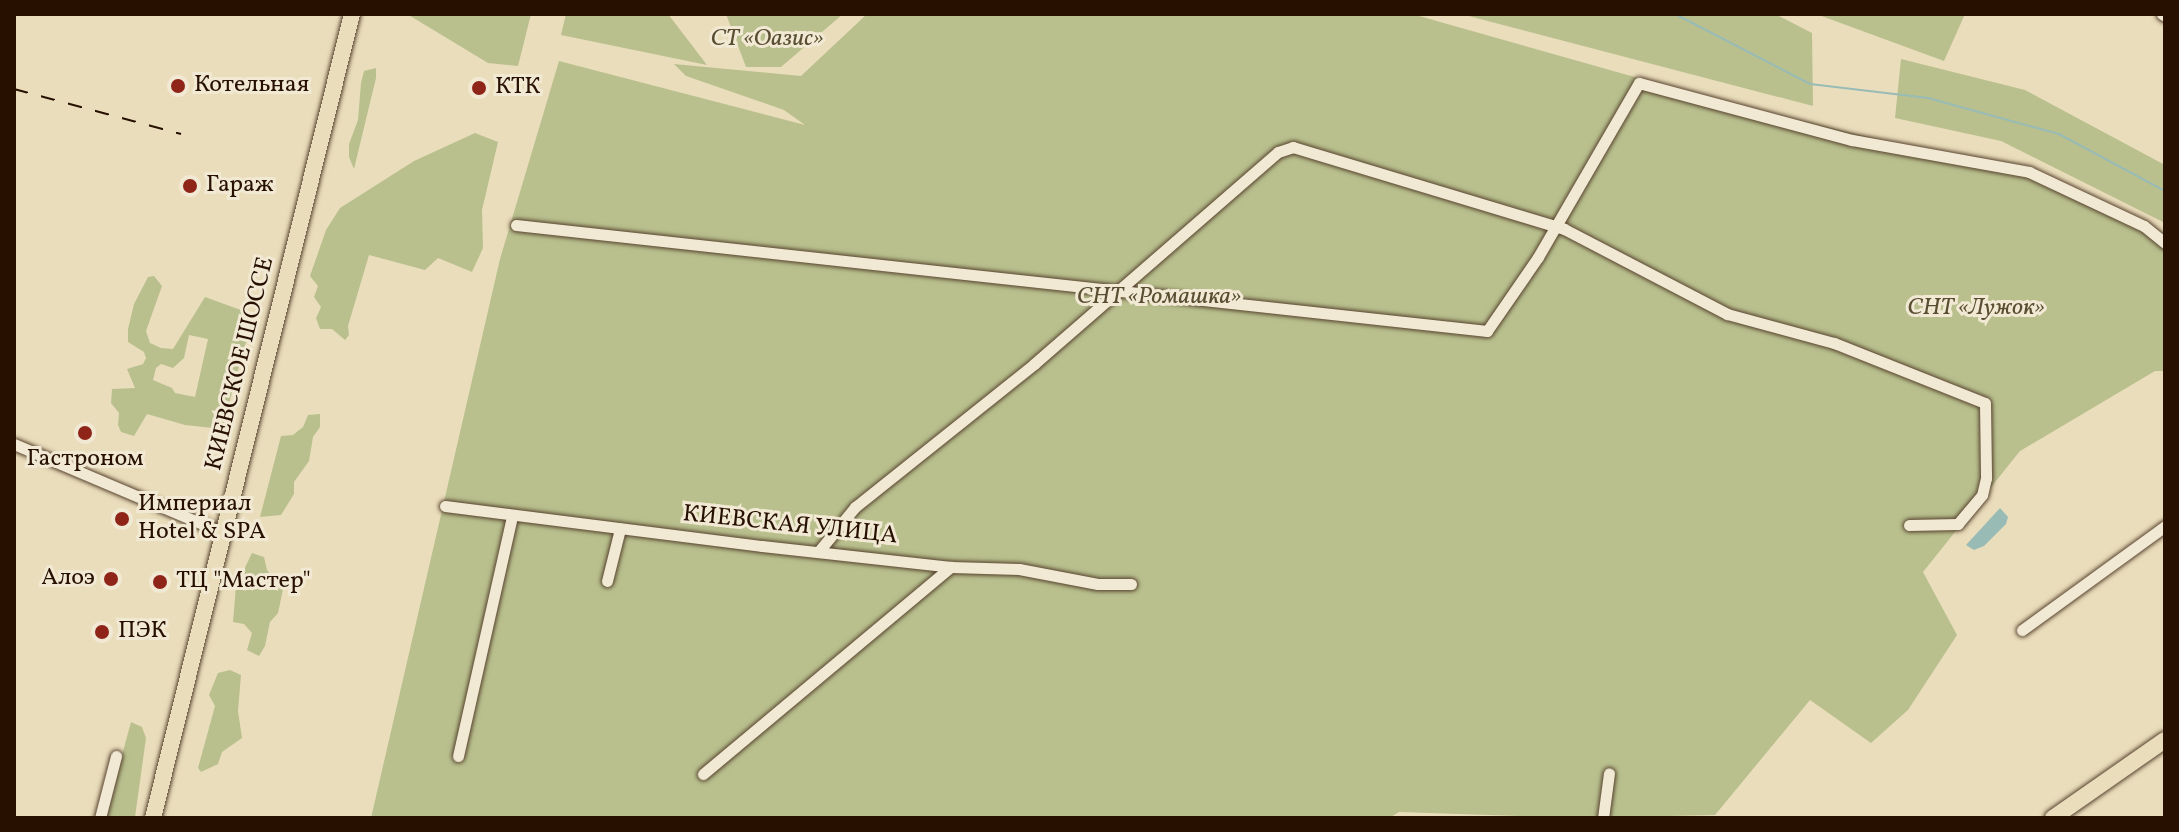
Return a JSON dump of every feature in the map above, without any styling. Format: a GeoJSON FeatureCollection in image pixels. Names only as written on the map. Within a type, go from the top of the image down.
{"type":"FeatureCollection","features":[{"type":"Feature","properties":{"kind":"highway","name":"КИЕВСКОЕ ШОССЕ"},"geometry":{"type":"LineString","coordinates":[[153,818],[352,14]]}},
{"type":"Feature","properties":{"kind":"highway"},"geometry":{"type":"LineString","coordinates":[[2053,818],[2165,740]]}},
{"type":"Feature","properties":{"kind":"street"},"geometry":{"type":"LineString","coordinates":[[516,225],[1487,331],[1506,309],[1639,83],[1852,140],[2029,172],[2144,226],[2165,243]]}},
{"type":"Feature","properties":{"kind":"street"},"geometry":{"type":"LineString","coordinates":[[819,551],[855,507],[1034,364],[1278,152],[1293,147],[1564,229],[1621,256],[1688,296],[1727,314],[1834,343],[1985,403],[1986,478],[1982,495],[1958,524],[1909,525]]}},
{"type":"Feature","properties":{"kind":"street"},"geometry":{"type":"LineString","coordinates":[[14,444],[224,533]]}},
{"type":"Feature","properties":{"kind":"street","name":"КИЕВСКАЯ УЛИЦА"},"geometry":{"type":"LineString","coordinates":[[445,506],[512,517],[951,567],[1019,569],[1098,584],[1131,584]]}},
{"type":"Feature","properties":{"kind":"street"},"geometry":{"type":"LineString","coordinates":[[458,756],[512,517]]}},
{"type":"Feature","properties":{"kind":"street"},"geometry":{"type":"LineString","coordinates":[[2022,630],[2165,526]]}},
{"type":"Feature","properties":{"kind":"street"},"geometry":{"type":"LineString","coordinates":[[607,581],[620,529]]}},
{"type":"Feature","properties":{"kind":"street"},"geometry":{"type":"LineString","coordinates":[[703,774],[951,567]]}},
{"type":"Feature","properties":{"kind":"street"},"geometry":{"type":"LineString","coordinates":[[100,818],[116,756]]}},
{"type":"Feature","properties":{"kind":"street"},"geometry":{"type":"LineString","coordinates":[[1603,818],[1609,773]]}},
{"type":"Feature","properties":{"kind":"green space"},"geometry":{"type":"Polygon","coordinates":[[[407,14],[531,14],[518,66],[488,63],[407,14]]]}},
{"type":"Feature","properties":{"kind":"green space"},"geometry":{"type":"Polygon","coordinates":[[[566,14],[668,14],[707,65],[561,35],[566,14]]]}},
{"type":"Feature","properties":{"kind":"green space","name":"СТ «Оазис»"},"geometry":{"type":"Polygon","coordinates":[[[726,14],[843,14],[781,67],[746,67],[726,14]]]}},
{"type":"Feature","properties":{"kind":"green space"},"geometry":{"type":"Polygon","coordinates":[[[867,14],[1412,14],[1716,100],[2024,174],[2165,241],[2165,371],[2155,371],[2020,451],[1923,572],[1957,635],[1908,710],[1871,743],[1810,700],[1715,815],[1577,818],[1399,812],[1389,818],[371,818],[500,259],[559,61],[805,125],[784,110],[686,76],[674,64],[801,76],[867,14]]]}},
{"type":"Feature","properties":{"kind":"green space"},"geometry":{"type":"Polygon","coordinates":[[[1461,14],[1775,14],[1812,33],[1813,106],[1461,14]]]}},
{"type":"Feature","properties":{"kind":"green space"},"geometry":{"type":"Polygon","coordinates":[[[1816,14],[1965,14],[1944,61],[1816,14]]]}},
{"type":"Feature","properties":{"kind":"green space"},"geometry":{"type":"Polygon","coordinates":[[[1901,59],[2025,90],[2165,165],[2165,223],[2001,141],[1895,118],[1901,59]]]}},
{"type":"Feature","properties":{"kind":"green space"},"geometry":{"type":"Polygon","coordinates":[[[376,68],[354,169],[349,157],[349,144],[358,120],[361,83],[364,71],[376,68]]]}},
{"type":"Feature","properties":{"kind":"green space"},"geometry":{"type":"Polygon","coordinates":[[[475,133],[498,142],[482,210],[483,248],[472,272],[438,258],[425,270],[369,255],[348,326],[349,335],[345,340],[332,329],[320,329],[316,318],[321,307],[314,297],[318,286],[310,276],[326,230],[340,208],[414,161],[475,133]]]}},
{"type":"Feature","properties":{"kind":"green space"},"geometry":{"type":"Polygon","coordinates":[[[154,276],[162,286],[146,331],[150,343],[161,348],[173,349],[205,297],[249,313],[252,318],[254,325],[245,345],[222,429],[185,425],[147,414],[134,436],[121,432],[119,413],[111,403],[112,389],[135,388],[127,369],[143,364],[146,358],[144,352],[128,342],[128,329],[134,304],[148,277],[154,276]],[[189,335],[184,358],[173,368],[161,364],[156,368],[153,380],[172,388],[175,393],[195,397],[208,339],[189,335]]]}},
{"type":"Feature","properties":{"kind":"green space"},"geometry":{"type":"Polygon","coordinates":[[[320,414],[320,427],[313,437],[309,461],[294,482],[294,494],[281,515],[260,517],[281,436],[293,435],[303,427],[308,415],[320,414]]]}},
{"type":"Feature","properties":{"kind":"green space"},"geometry":{"type":"Polygon","coordinates":[[[252,553],[264,557],[267,570],[283,589],[278,613],[270,622],[265,646],[259,656],[247,650],[252,633],[244,624],[233,622],[236,586],[252,553]]]}},
{"type":"Feature","properties":{"kind":"green space"},"geometry":{"type":"Polygon","coordinates":[[[230,670],[241,675],[238,711],[242,738],[222,752],[218,764],[201,772],[198,768],[215,706],[209,695],[218,673],[230,670]]]}},
{"type":"Feature","properties":{"kind":"green space"},"geometry":{"type":"Polygon","coordinates":[[[131,722],[142,727],[146,738],[135,817],[105,818],[131,722]]]}},
{"type":"Feature","properties":{"kind":"water"},"geometry":{"type":"Polygon","coordinates":[[[2000,508],[2008,517],[2006,524],[1984,546],[1974,550],[1966,545],[2000,508]]]}},
{"type":"Feature","properties":{"kind":"waterway"},"geometry":{"type":"LineString","coordinates":[[1675,14],[1810,84],[1928,98],[2059,134],[2165,191]]}},
{"type":"Feature","properties":{"kind":"railway"},"geometry":{"type":"LineString","coordinates":[[14,89],[181,134]]}},
{"type":"Feature","properties":{"kind":"place","name":"Котельная"},"geometry":{"type":"Point","coordinates":[178,86]}},
{"type":"Feature","properties":{"kind":"place","name":"КТК"},"geometry":{"type":"Point","coordinates":[479,88]}},
{"type":"Feature","properties":{"kind":"place","name":"Гараж"},"geometry":{"type":"Point","coordinates":[190,186]}},
{"type":"Feature","properties":{"kind":"place","name":"Гастроном"},"geometry":{"type":"Point","coordinates":[85,433]}},
{"type":"Feature","properties":{"kind":"place","name":"Империал Hotel & SPA"},"geometry":{"type":"Point","coordinates":[122,519]}},
{"type":"Feature","properties":{"kind":"place","name":"Алоэ"},"geometry":{"type":"Point","coordinates":[111,579]}},
{"type":"Feature","properties":{"kind":"place","name":"ТЦ \"Мастер\""},"geometry":{"type":"Point","coordinates":[160,582]}},
{"type":"Feature","properties":{"kind":"place","name":"ПЭК"},"geometry":{"type":"Point","coordinates":[102,632]}},
{"type":"Feature","properties":{"kind":"park label","name":"СНТ «Ромашка»"},"geometry":{"type":"Point","coordinates":[1159,298]}},
{"type":"Feature","properties":{"kind":"park label","name":"СНТ «Лужок»"},"geometry":{"type":"Point","coordinates":[1976,309]}}]}
